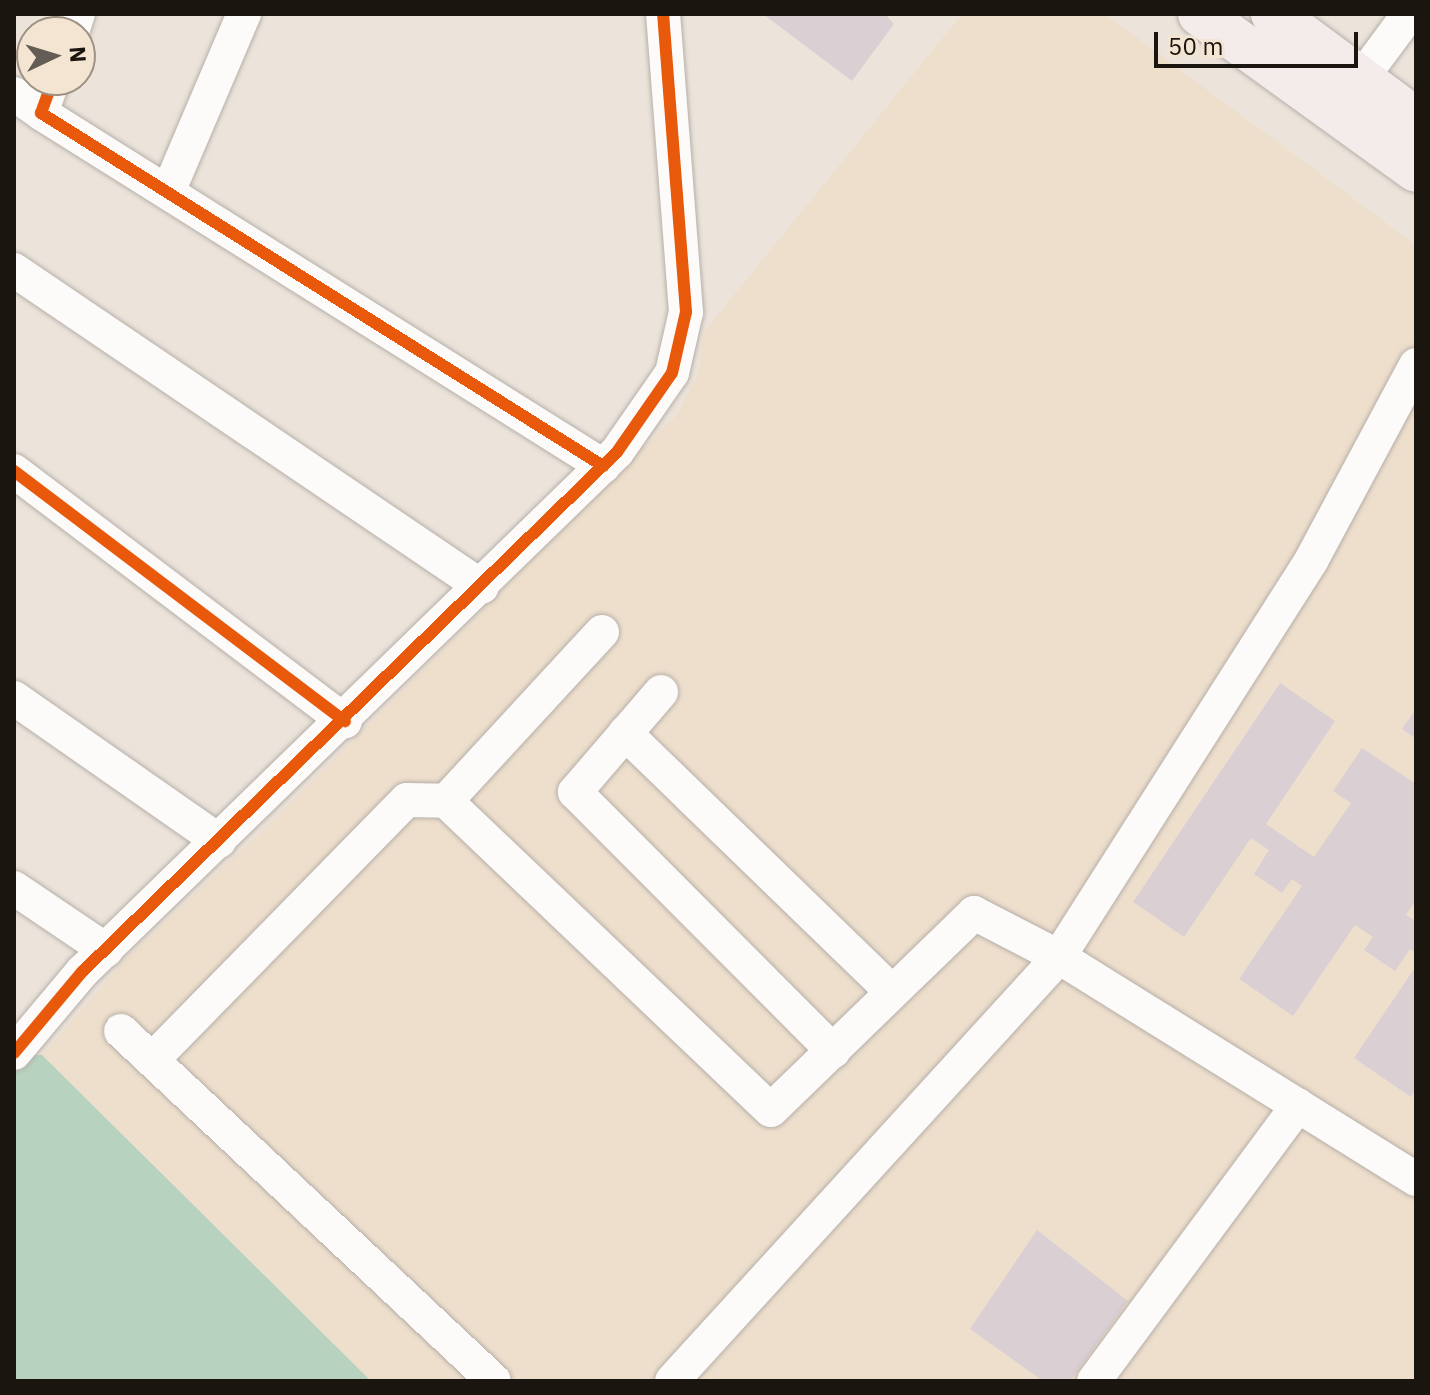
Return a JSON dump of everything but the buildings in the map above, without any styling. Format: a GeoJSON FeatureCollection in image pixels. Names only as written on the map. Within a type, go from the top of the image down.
{"type":"FeatureCollection","features":[{"type":"Feature","properties":{"kind":"highway"},"geometry":{"type":"LineString","coordinates":[[1200,14],[1349,96],[1416,120]]}},
{"type":"Feature","properties":{"kind":"highway"},"geometry":{"type":"LineString","coordinates":[[1273,14],[1416,170]]}},
{"type":"Feature","properties":{"kind":"street"},"geometry":{"type":"LineString","coordinates":[[168,192],[244,14]]}},
{"type":"Feature","properties":{"kind":"street"},"geometry":{"type":"LineString","coordinates":[[14,1053],[106,950],[345,721],[603,466],[672,373],[686,312],[663,14]]}},
{"type":"Feature","properties":{"kind":"street"},"geometry":{"type":"LineString","coordinates":[[1349,96],[1409,14]]}},
{"type":"Feature","properties":{"kind":"street"},"geometry":{"type":"LineString","coordinates":[[27,103],[366,322],[603,466]]}},
{"type":"Feature","properties":{"kind":"street"},"geometry":{"type":"LineString","coordinates":[[14,270],[482,587]]}},
{"type":"Feature","properties":{"kind":"street"},"geometry":{"type":"LineString","coordinates":[[672,1381],[1059,957],[1311,561],[1416,365]]}},
{"type":"Feature","properties":{"kind":"street"},"geometry":{"type":"LineString","coordinates":[[14,471],[345,721]]}},
{"type":"Feature","properties":{"kind":"street"},"geometry":{"type":"LineString","coordinates":[[446,801],[602,632]]}},
{"type":"Feature","properties":{"kind":"street"},"geometry":{"type":"LineString","coordinates":[[661,692],[575,792],[833,1051]]}},
{"type":"Feature","properties":{"kind":"street"},"geometry":{"type":"LineString","coordinates":[[14,698],[219,841]]}},
{"type":"Feature","properties":{"kind":"street"},"geometry":{"type":"LineString","coordinates":[[625,733],[892,992]]}},
{"type":"Feature","properties":{"kind":"street"},"geometry":{"type":"LineString","coordinates":[[152,1060],[407,800],[446,801],[771,1110],[974,913],[1059,957],[1416,1179]]}},
{"type":"Feature","properties":{"kind":"street"},"geometry":{"type":"LineString","coordinates":[[14,888],[106,950]]}},
{"type":"Feature","properties":{"kind":"street"},"geometry":{"type":"LineString","coordinates":[[121,1031],[494,1381]]}},
{"type":"Feature","properties":{"kind":"street"},"geometry":{"type":"LineString","coordinates":[[1094,1381],[1298,1105]]}},
{"type":"Feature","properties":{"kind":"shaded area"},"geometry":{"type":"Polygon","coordinates":[[[962,14],[1105,14],[1416,245],[1416,1381],[371,1381],[42,1055],[125,959],[267,826],[678,413],[699,371],[703,333],[962,14]]]}},
{"type":"Feature","properties":{"kind":"green space"},"geometry":{"type":"Polygon","coordinates":[[[14,1055],[42,1055],[371,1381],[14,1381],[14,1055]]]}},
{"type":"Feature","properties":{"kind":"cycle path"},"geometry":{"type":"LineString","coordinates":[[14,1053],[82,972],[617,452],[672,373],[686,312],[663,14]]}},
{"type":"Feature","properties":{"kind":"cycle path"},"geometry":{"type":"LineString","coordinates":[[47,96],[41,113],[603,466]]}},
{"type":"Feature","properties":{"kind":"cycle path"},"geometry":{"type":"LineString","coordinates":[[14,471],[345,721]]}}]}
